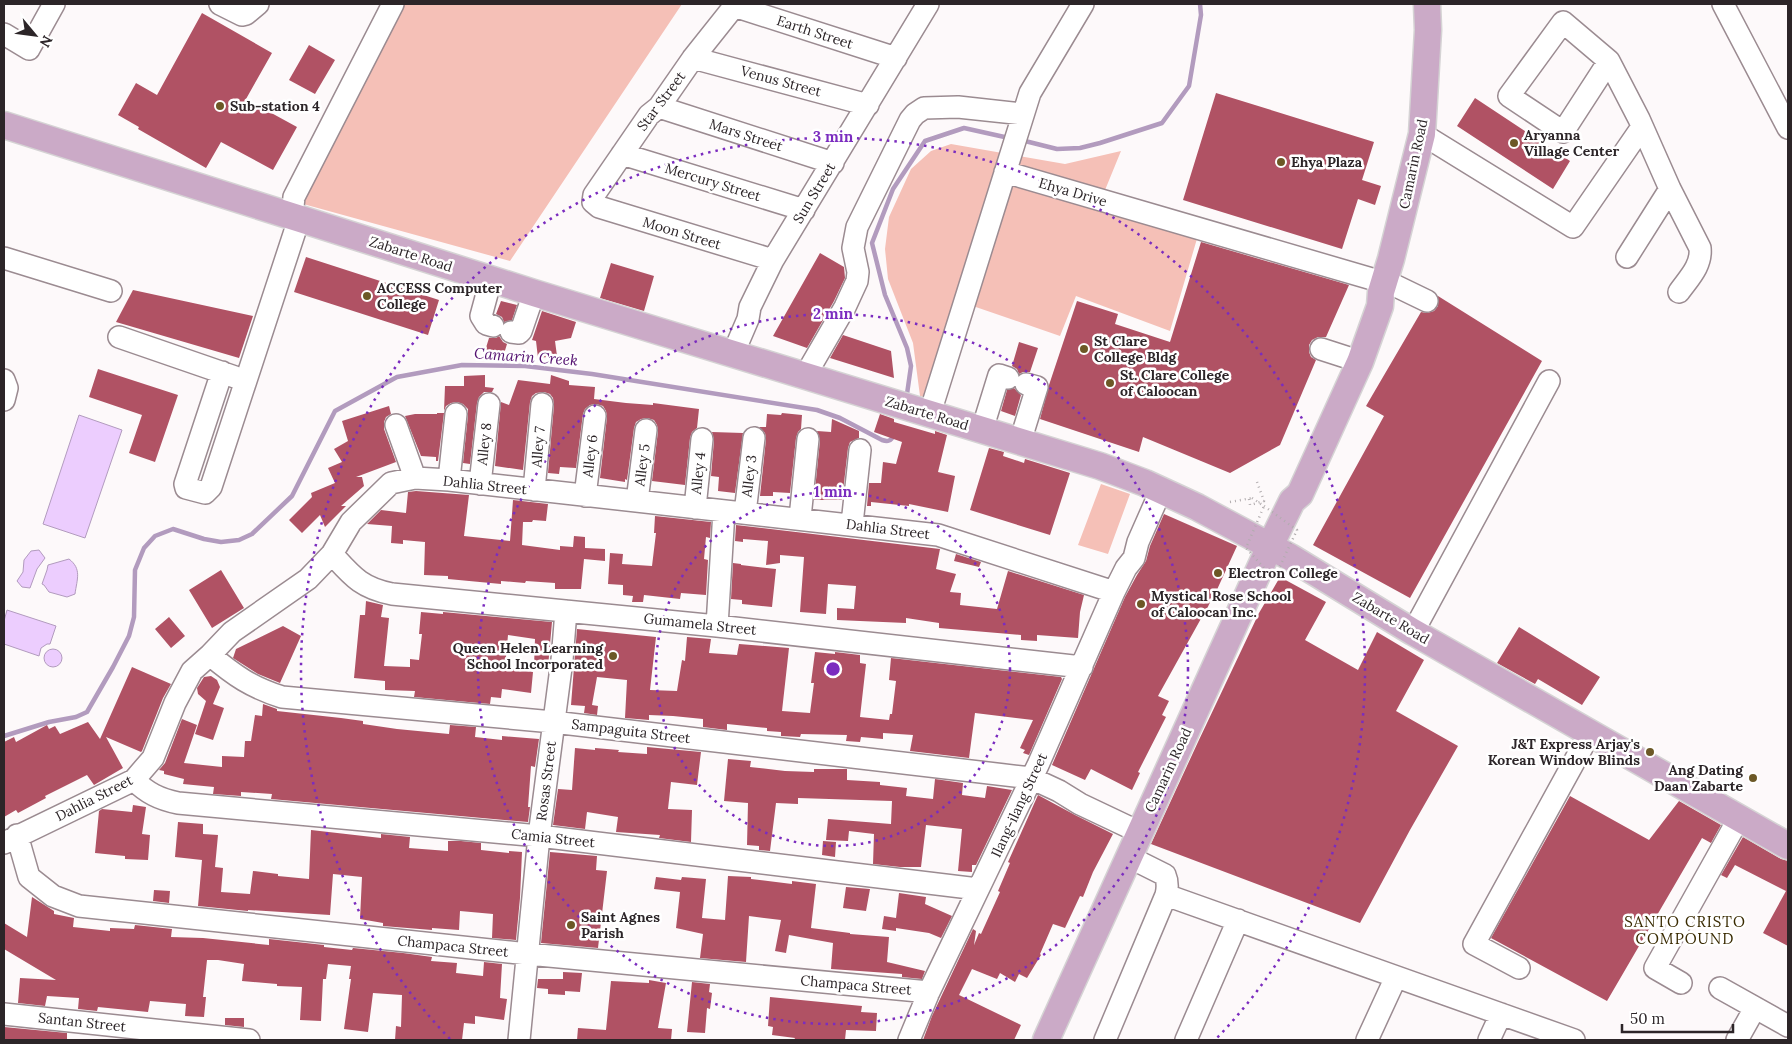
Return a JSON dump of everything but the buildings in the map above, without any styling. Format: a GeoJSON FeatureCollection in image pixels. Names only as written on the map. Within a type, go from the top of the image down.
{"type":"FeatureCollection","features":[{"type":"Feature","properties":{"kind":"main road","name":"Camarin Road"},"geometry":{"type":"LineString","coordinates":[[1046,1040],[1270,546],[1292,501],[1300,494],[1360,362],[1380,306],[1382,287],[1422,134],[1428,30],[1427,4]]}},
{"type":"Feature","properties":{"kind":"main road","name":"Zabarte Road"},"geometry":{"type":"LineString","coordinates":[[4,125],[534,293],[1100,466],[1161,490],[1211,514],[1270,546],[1413,632],[1788,846]]}},
{"type":"Feature","properties":{"kind":"main road","name":"Camarin Road"},"geometry":{"type":"LineString","coordinates":[[1292,501],[1292,491],[1352,359],[1372,304],[1382,287]]}},
{"type":"Feature","properties":{"kind":"street"},"geometry":{"type":"LineString","coordinates":[[4,34],[29,49],[54,4]]}},
{"type":"Feature","properties":{"kind":"street"},"geometry":{"type":"LineString","coordinates":[[220,4],[242,15],[258,4]]}},
{"type":"Feature","properties":{"kind":"street"},"geometry":{"type":"LineString","coordinates":[[222,372],[186,481],[186,488],[205,493],[211,487],[296,228],[292,216],[294,197],[393,4]]}},
{"type":"Feature","properties":{"kind":"street"},"geometry":{"type":"LineString","coordinates":[[930,413],[1030,92],[1083,4]]}},
{"type":"Feature","properties":{"kind":"street"},"geometry":{"type":"LineString","coordinates":[[1723,4],[1788,128]]}},
{"type":"Feature","properties":{"kind":"street","name":"Star Street"},"geometry":{"type":"LineString","coordinates":[[594,202],[594,195],[649,114],[659,107],[693,58],[735,5]]}},
{"type":"Feature","properties":{"kind":"street","name":"Earth Street"},"geometry":{"type":"LineString","coordinates":[[735,5],[896,58]]}},
{"type":"Feature","properties":{"kind":"street","name":"Sun Street"},"geometry":{"type":"LineString","coordinates":[[726,352],[733,324],[750,306],[773,260],[896,58],[922,5]]}},
{"type":"Feature","properties":{"kind":"street"},"geometry":{"type":"LineString","coordinates":[[1609,61],[1563,132],[1509,96],[1563,22],[1609,61],[1700,248],[1698,264],[1679,292]]}},
{"type":"Feature","properties":{"kind":"street","name":"Venus Street"},"geometry":{"type":"LineString","coordinates":[[693,58],[868,105]]}},
{"type":"Feature","properties":{"kind":"street","name":"Mars Street"},"geometry":{"type":"LineString","coordinates":[[659,107],[832,162]]}},
{"type":"Feature","properties":{"kind":"street"},"geometry":{"type":"LineString","coordinates":[[805,376],[845,307],[857,281],[858,272],[853,248],[856,226],[910,120],[915,114],[924,108],[958,107],[1021,121]]}},
{"type":"Feature","properties":{"kind":"street"},"geometry":{"type":"LineString","coordinates":[[1422,134],[1573,227],[1642,127]]}},
{"type":"Feature","properties":{"kind":"street","name":"Mercury Street"},"geometry":{"type":"LineString","coordinates":[[622,154],[804,210]]}},
{"type":"Feature","properties":{"kind":"street","name":"Ehya Drive"},"geometry":{"type":"LineString","coordinates":[[1008,165],[1382,287],[1406,290],[1427,301]]}},
{"type":"Feature","properties":{"kind":"street"},"geometry":{"type":"LineString","coordinates":[[1627,257],[1670,189]]}},
{"type":"Feature","properties":{"kind":"street","name":"Moon Street"},"geometry":{"type":"LineString","coordinates":[[594,202],[599,208],[773,260]]}},
{"type":"Feature","properties":{"kind":"street"},"geometry":{"type":"LineString","coordinates":[[4,258],[111,291]]}},
{"type":"Feature","properties":{"kind":"street"},"geometry":{"type":"LineString","coordinates":[[491,279],[481,316],[486,324],[519,333],[534,293]]}},
{"type":"Feature","properties":{"kind":"street"},"geometry":{"type":"LineString","coordinates":[[118,338],[245,380]]}},
{"type":"Feature","properties":{"kind":"street"},"geometry":{"type":"LineString","coordinates":[[1321,348],[1352,359]]}},
{"type":"Feature","properties":{"kind":"street"},"geometry":{"type":"LineString","coordinates":[[982,430],[999,375],[1037,387],[1020,442]]}},
{"type":"Feature","properties":{"kind":"street"},"geometry":{"type":"LineString","coordinates":[[4,380],[7,388],[4,400]]}},
{"type":"Feature","properties":{"kind":"street"},"geometry":{"type":"LineString","coordinates":[[1413,632],[1549,381]]}},
{"type":"Feature","properties":{"kind":"street","name":"Alley 8"},"geometry":{"type":"LineString","coordinates":[[480,484],[488,404]]}},
{"type":"Feature","properties":{"kind":"street","name":"Alley 7"},"geometry":{"type":"LineString","coordinates":[[534,490],[542,404]]}},
{"type":"Feature","properties":{"kind":"street"},"geometry":{"type":"LineString","coordinates":[[449,480],[456,414]]}},
{"type":"Feature","properties":{"kind":"street","name":"Alley 6"},"geometry":{"type":"LineString","coordinates":[[585,496],[595,416]]}},
{"type":"Feature","properties":{"kind":"street"},"geometry":{"type":"LineString","coordinates":[[396,425],[415,478]]}},
{"type":"Feature","properties":{"kind":"street","name":"Alley 5"},"geometry":{"type":"LineString","coordinates":[[637,501],[646,430]]}},
{"type":"Feature","properties":{"kind":"street","name":"Alley 3"},"geometry":{"type":"LineString","coordinates":[[717,626],[734,512],[754,438]]}},
{"type":"Feature","properties":{"kind":"street","name":"Alley 4"},"geometry":{"type":"LineString","coordinates":[[694,508],[702,439]]}},
{"type":"Feature","properties":{"kind":"street"},"geometry":{"type":"LineString","coordinates":[[800,518],[808,439]]}},
{"type":"Feature","properties":{"kind":"street"},"geometry":{"type":"LineString","coordinates":[[852,524],[860,450]]}},
{"type":"Feature","properties":{"kind":"street","name":"Dahlia Street"},"geometry":{"type":"LineString","coordinates":[[10,839],[134,780],[153,758],[175,703],[192,671],[232,632],[308,579],[332,554],[351,522],[391,483],[415,478],[449,480],[938,535],[1114,592]]}},
{"type":"Feature","properties":{"kind":"street","name":"Ilang-ilang Street"},"geometry":{"type":"LineString","coordinates":[[910,1040],[929,992],[1031,778],[1114,592],[1126,568],[1134,558],[1138,542],[1161,490]]}},
{"type":"Feature","properties":{"kind":"street","name":"Gumamela Street"},"geometry":{"type":"LineString","coordinates":[[332,554],[358,582],[381,592],[717,626],[1082,667]]}},
{"type":"Feature","properties":{"kind":"street","name":"Rosas Street"},"geometry":{"type":"LineString","coordinates":[[519,1040],[539,836],[562,660],[566,611]]}},
{"type":"Feature","properties":{"kind":"street","name":"Sampaguita Street"},"geometry":{"type":"LineString","coordinates":[[210,655],[241,679],[260,689],[282,697],[553,722],[1031,778],[1059,791],[1084,797],[1141,828]]}},
{"type":"Feature","properties":{"kind":"street"},"geometry":{"type":"LineString","coordinates":[[1519,968],[1474,944],[1590,733]]}},
{"type":"Feature","properties":{"kind":"street","name":"Camia Street"},"geometry":{"type":"LineString","coordinates":[[134,780],[144,790],[161,799],[178,803],[539,836],[978,889]]}},
{"type":"Feature","properties":{"kind":"street"},"geometry":{"type":"LineString","coordinates":[[1681,983],[1654,968],[1739,818]]}},
{"type":"Feature","properties":{"kind":"street","name":"Champaca Street"},"geometry":{"type":"LineString","coordinates":[[10,839],[29,877],[53,896],[79,906],[528,954],[929,992]]}},
{"type":"Feature","properties":{"kind":"street"},"geometry":{"type":"LineString","coordinates":[[1104,1040],[1166,895],[1168,881],[1165,874],[1129,857]]}},
{"type":"Feature","properties":{"kind":"street"},"geometry":{"type":"LineString","coordinates":[[1166,895],[1574,1040]]}},
{"type":"Feature","properties":{"kind":"street"},"geometry":{"type":"LineString","coordinates":[[1186,1040],[1238,920]]}},
{"type":"Feature","properties":{"kind":"street"},"geometry":{"type":"LineString","coordinates":[[1367,1040],[1396,976]]}},
{"type":"Feature","properties":{"kind":"street"},"geometry":{"type":"LineString","coordinates":[[1720,988],[1788,1026]]}},
{"type":"Feature","properties":{"kind":"street"},"geometry":{"type":"LineString","coordinates":[[1737,1040],[1755,1008]]}},
{"type":"Feature","properties":{"kind":"street","name":"Santan Street"},"geometry":{"type":"LineString","coordinates":[[4,1014],[249,1040]]}},
{"type":"Feature","properties":{"kind":"street"},"geometry":{"type":"LineString","coordinates":[[1489,1040],[1501,1014]]}},
{"type":"Feature","properties":{"kind":"path"},"geometry":{"type":"LineString","coordinates":[[1248,499],[1250,505],[1264,501],[1258,482]]}},
{"type":"Feature","properties":{"kind":"path"},"geometry":{"type":"LineString","coordinates":[[1236,502],[1252,498],[1264,506],[1297,530],[1274,579],[1246,548],[1264,506]]}},
{"type":"Feature","properties":{"kind":"shaded area"},"geometry":{"type":"Polygon","coordinates":[[[400,4],[682,4],[510,261],[296,202],[400,4]]]}},
{"type":"Feature","properties":{"kind":"shaded area"},"geometry":{"type":"Polygon","coordinates":[[[951,144],[1065,164],[1121,151],[1103,195],[1201,225],[1170,331],[1076,296],[1060,336],[970,305],[939,400],[920,396],[913,343],[888,279],[885,249],[889,217],[911,169],[931,151],[951,144]]]}},
{"type":"Feature","properties":{"kind":"shaded area"},"geometry":{"type":"Polygon","coordinates":[[[79,415],[122,430],[85,538],[43,524],[79,415]]]}},
{"type":"Feature","properties":{"kind":"shaded area"},"geometry":{"type":"Polygon","coordinates":[[[1101,484],[1130,494],[1108,554],[1078,545],[1101,484]]]}},
{"type":"Feature","properties":{"kind":"shaded area"},"geometry":{"type":"Polygon","coordinates":[[[39,550],[45,558],[37,569],[30,588],[22,587],[17,581],[23,572],[24,560],[31,551],[39,550]]]}},
{"type":"Feature","properties":{"kind":"shaded area"},"geometry":{"type":"Polygon","coordinates":[[[69,559],[77,571],[75,594],[67,597],[49,592],[42,584],[48,565],[69,559]]]}},
{"type":"Feature","properties":{"kind":"shaded area"},"geometry":{"type":"Polygon","coordinates":[[[7,610],[56,626],[50,644],[41,648],[39,656],[4,644],[4,621],[7,610]]]}},
{"type":"Feature","properties":{"kind":"shaded area"},"geometry":{"type":"Polygon","coordinates":[[[53,649],[59,652],[62,658],[59,664],[53,667],[47,664],[44,658],[47,652],[53,649]]]}},
{"type":"Feature","properties":{"kind":"waterway","name":"Camarin Creek"},"geometry":{"type":"LineString","coordinates":[[1021,140],[1057,149],[1080,148],[1162,123],[1189,86],[1201,15],[1200,4]]}},
{"type":"Feature","properties":{"kind":"waterway","name":"Camarin Creek"},"geometry":{"type":"LineString","coordinates":[[907,394],[911,366],[907,348],[885,295],[872,243],[893,189],[925,141],[964,128],[1009,138]]}},
{"type":"Feature","properties":{"kind":"waterway","name":"Camarin Creek"},"geometry":{"type":"LineString","coordinates":[[4,736],[49,722],[76,717],[87,712],[129,636],[134,617],[135,570],[144,548],[155,536],[173,529],[204,539],[221,542],[239,540],[252,534],[292,496],[335,411],[397,377],[462,365],[525,366],[592,374],[817,410],[840,418],[882,440],[889,441],[894,435]]}},
{"type":"Feature","properties":{"kind":"place","name":"Sub-station 4"},"geometry":{"type":"Point","coordinates":[220,106]}},
{"type":"Feature","properties":{"kind":"place","name":"Aryanna Village Center"},"geometry":{"type":"Point","coordinates":[1514,143]}},
{"type":"Feature","properties":{"kind":"place","name":"Ehya Plaza"},"geometry":{"type":"Point","coordinates":[1281,162]}},
{"type":"Feature","properties":{"kind":"place","name":"ACCESS Computer College"},"geometry":{"type":"Point","coordinates":[367,296]}},
{"type":"Feature","properties":{"kind":"place","name":"St Clare College Bldg"},"geometry":{"type":"Point","coordinates":[1084,349]}},
{"type":"Feature","properties":{"kind":"place","name":"St. Clare College of Caloocan"},"geometry":{"type":"Point","coordinates":[1110,383]}},
{"type":"Feature","properties":{"kind":"place","name":"Electron College"},"geometry":{"type":"Point","coordinates":[1218,573]}},
{"type":"Feature","properties":{"kind":"place","name":"Mystical Rose School of Caloocan Inc."},"geometry":{"type":"Point","coordinates":[1141,604]}},
{"type":"Feature","properties":{"kind":"place","name":"Queen Helen Learning School Incorporated"},"geometry":{"type":"Point","coordinates":[613,656]}},
{"type":"Feature","properties":{"kind":"place","name":"J&T Express Arjay's Korean Window Blinds"},"geometry":{"type":"Point","coordinates":[1650,752]}},
{"type":"Feature","properties":{"kind":"place","name":"Ang Dating Daan Zabarte"},"geometry":{"type":"Point","coordinates":[1753,778]}},
{"type":"Feature","properties":{"kind":"place","name":"Saint Agnes Parish"},"geometry":{"type":"Point","coordinates":[571,925]}},
{"type":"Feature","properties":{"kind":"district","name":"SANTO CRISTO COMPOUND"},"geometry":{"type":"Point","coordinates":[1685,930]}}]}
